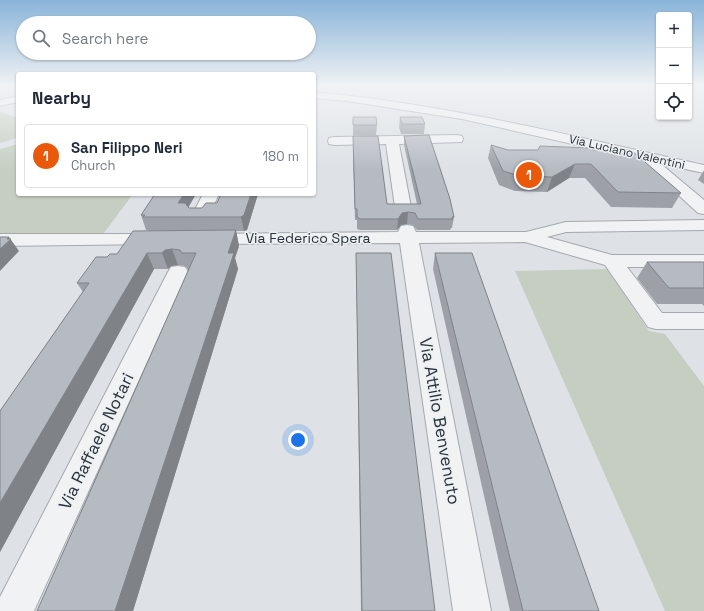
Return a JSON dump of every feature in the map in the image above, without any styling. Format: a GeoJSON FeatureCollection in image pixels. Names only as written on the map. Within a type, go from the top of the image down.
{"type":"FeatureCollection","features":[{"type":"Feature","properties":{"kind":"street","name":"Via Luciano Valentini"},"geometry":{"type":"LineString","coordinates":[[446,114],[704,169]]}},
{"type":"Feature","properties":{"kind":"street"},"geometry":{"type":"LineString","coordinates":[[334,141],[457,139]]}},
{"type":"Feature","properties":{"kind":"street"},"geometry":{"type":"LineString","coordinates":[[392,140],[403,207]]}},
{"type":"Feature","properties":{"kind":"street"},"geometry":{"type":"LineString","coordinates":[[642,155],[704,209]]}},
{"type":"Feature","properties":{"kind":"street"},"geometry":{"type":"LineString","coordinates":[[190,231],[210,196]]}},
{"type":"Feature","properties":{"kind":"street"},"geometry":{"type":"LineString","coordinates":[[526,237],[566,227],[704,225]]}},
{"type":"Feature","properties":{"kind":"street","name":"Via Federico Spera"},"geometry":{"type":"LineString","coordinates":[[0,240],[190,231],[526,237],[612,261],[704,261]]}},
{"type":"Feature","properties":{"kind":"street","name":"Via Attilio Benvenuto"},"geometry":{"type":"LineString","coordinates":[[408,234],[472,611]]}},
{"type":"Feature","properties":{"kind":"street"},"geometry":{"type":"LineString","coordinates":[[612,261],[656,321],[704,321]]}},
{"type":"Feature","properties":{"kind":"street","name":"Via Raffaele Notari"},"geometry":{"type":"LineString","coordinates":[[14,611],[178,272]]}},
{"type":"Feature","properties":{"kind":"green space"},"geometry":{"type":"Polygon","coordinates":[[[0,114],[16,117],[16,139],[0,143],[0,114]]]}},
{"type":"Feature","properties":{"kind":"green space"},"geometry":{"type":"Polygon","coordinates":[[[16,145],[16,196],[132,196],[104,233],[0,234],[0,149],[16,145]]]}},
{"type":"Feature","properties":{"kind":"green space"},"geometry":{"type":"Polygon","coordinates":[[[607,269],[649,331],[665,334],[704,386],[704,611],[665,611],[515,271],[607,269]]]}},
{"type":"Feature","properties":{"kind":"building"},"geometry":{"type":"Polygon","coordinates":[[[353,117],[376,117],[377,125],[353,125],[353,117]]]}},
{"type":"Feature","properties":{"kind":"building"},"geometry":{"type":"Polygon","coordinates":[[[400,117],[422,117],[425,124],[402,124],[400,117]]]}},
{"type":"Feature","properties":{"kind":"building"},"geometry":{"type":"Polygon","coordinates":[[[429,135],[450,199],[454,217],[452,217],[453,219],[418,219],[415,213],[408,212],[402,213],[398,219],[360,219],[357,217],[357,209],[355,209],[353,136],[378,136],[387,204],[421,204],[404,136],[429,135]]]}},
{"type":"Feature","properties":{"kind":"building"},"geometry":{"type":"Polygon","coordinates":[[[491,145],[508,150],[538,150],[540,146],[591,148],[593,150],[631,150],[681,193],[618,192],[591,164],[575,164],[552,177],[520,176],[503,171],[491,145]]]}},
{"type":"Feature","properties":{"kind":"building"},"geometry":{"type":"Polygon","coordinates":[[[154,196],[183,196],[178,203],[185,203],[189,208],[202,208],[206,203],[217,203],[220,196],[250,196],[244,215],[241,217],[143,217],[145,215],[141,215],[154,196]]]}},
{"type":"Feature","properties":{"kind":"building"},"geometry":{"type":"Polygon","coordinates":[[[236,230],[228,253],[234,253],[115,611],[37,611],[196,253],[182,253],[180,250],[172,249],[165,250],[162,253],[147,253],[0,503],[0,411],[89,283],[77,283],[96,257],[107,257],[110,254],[117,254],[133,231],[236,230]]]}},
{"type":"Feature","properties":{"kind":"building"},"geometry":{"type":"Polygon","coordinates":[[[0,237],[9,237],[7,239],[11,239],[0,249],[0,237]]]}},
{"type":"Feature","properties":{"kind":"building"},"geometry":{"type":"Polygon","coordinates":[[[356,253],[391,253],[435,611],[362,611],[356,253]]]}},
{"type":"Feature","properties":{"kind":"building"},"geometry":{"type":"Polygon","coordinates":[[[435,253],[472,253],[599,611],[523,611],[435,253]]]}},
{"type":"Feature","properties":{"kind":"building"},"geometry":{"type":"Polygon","coordinates":[[[647,262],[704,262],[704,288],[669,288],[647,262]]]}},
{"type":"Feature","properties":{"kind":"place","name":"San Filippo Neri"},"geometry":{"type":"Point","coordinates":[529,175]}}]}
